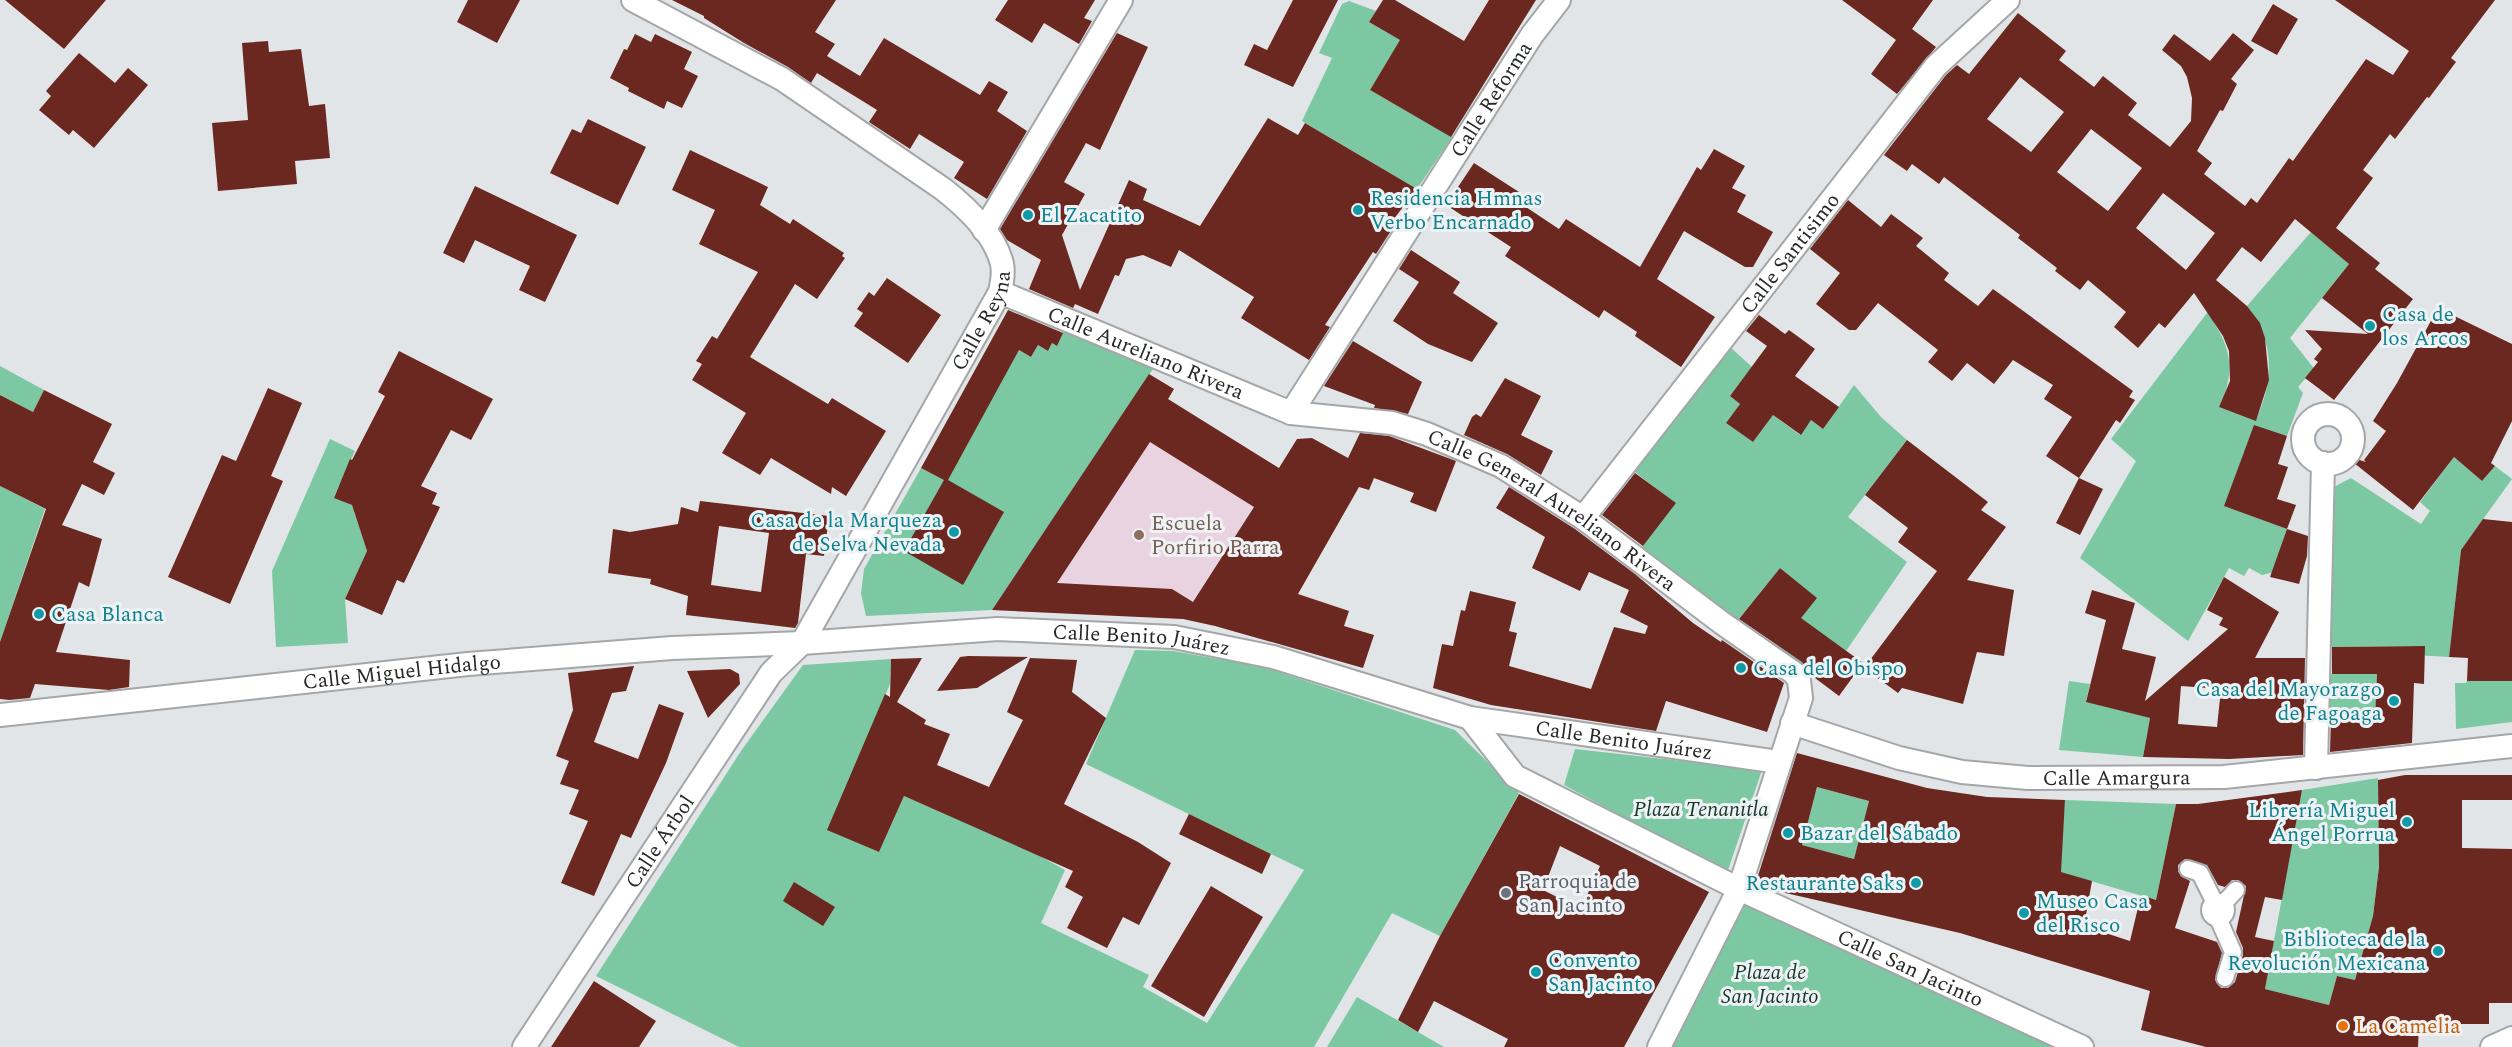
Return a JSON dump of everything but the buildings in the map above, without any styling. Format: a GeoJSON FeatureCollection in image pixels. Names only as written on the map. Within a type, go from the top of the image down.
{"type":"FeatureCollection","features":[{"type":"Feature","properties":{"kind":"street","name":"Calle Reyna"},"geometry":{"type":"LineString","coordinates":[[633,0],[782,79],[944,189],[965,207],[984,230],[1002,264],[1000,292],[802,643]]}},
{"type":"Feature","properties":{"kind":"street"},"geometry":{"type":"LineString","coordinates":[[984,230],[1121,0]]}},
{"type":"Feature","properties":{"kind":"street","name":"Calle Reforma"},"geometry":{"type":"LineString","coordinates":[[1291,413],[1532,35],[1559,0]]}},
{"type":"Feature","properties":{"kind":"street","name":"Calle Santisimo"},"geometry":{"type":"LineString","coordinates":[[1582,518],[1936,66],[2008,0]]}},
{"type":"Feature","properties":{"kind":"street","name":"Calle Aureliano Rivera"},"geometry":{"type":"LineString","coordinates":[[1000,292],[1291,413]]}},
{"type":"Feature","properties":{"kind":"street","name":"Calle General Aureliano Rivera"},"geometry":{"type":"LineString","coordinates":[[1291,413],[1374,420],[1409,427],[1501,466],[1582,518],[1786,668],[1799,680],[1801,689],[1792,723]]}},
{"type":"Feature","properties":{"kind":"street"},"geometry":{"type":"LineString","coordinates":[[2316,768],[2323,463]]}},
{"type":"Feature","properties":{"kind":"street","name":"Calle Benito Juárez"},"geometry":{"type":"LineString","coordinates":[[802,643],[998,629],[1174,637],[1273,657],[1470,718],[1779,762]]}},
{"type":"Feature","properties":{"kind":"street","name":"Calle Miguel Hidalgo"},"geometry":{"type":"LineString","coordinates":[[0,715],[468,664],[672,648],[802,643]]}},
{"type":"Feature","properties":{"kind":"street","name":"Calle Árbol"},"geometry":{"type":"LineString","coordinates":[[524,1047],[771,673],[802,643]]}},
{"type":"Feature","properties":{"kind":"street"},"geometry":{"type":"LineString","coordinates":[[1470,718],[1515,776],[1739,889]]}},
{"type":"Feature","properties":{"kind":"street"},"geometry":{"type":"LineString","coordinates":[[1659,1047],[1739,889],[1792,723]]}},
{"type":"Feature","properties":{"kind":"street","name":"Calle Amargura"},"geometry":{"type":"LineString","coordinates":[[1792,723],[1899,758],[1962,772],[2028,778],[2224,777],[2512,746]]}},
{"type":"Feature","properties":{"kind":"street"},"geometry":{"type":"LineString","coordinates":[[2188,869],[2200,873],[2219,908],[2233,952],[2225,978]]}},
{"type":"Feature","properties":{"kind":"street","name":"Calle San Jacinto"},"geometry":{"type":"LineString","coordinates":[[1739,889],[2082,1047]]}},
{"type":"Feature","properties":{"kind":"street"},"geometry":{"type":"LineString","coordinates":[[2219,908],[2236,890]]}},
{"type":"Feature","properties":{"kind":"street"},"geometry":{"type":"LineString","coordinates":[[2492,1047],[2512,1038]]}},
{"type":"Feature","properties":{"kind":"shaded area","name":"Escuela Porfirio Parra"},"geometry":{"type":"Polygon","coordinates":[[[1149,374],[1174,389],[1168,399],[1278,468],[1183,619],[992,610],[1149,374]]]}},
{"type":"Feature","properties":{"kind":"green space"},"geometry":{"type":"Polygon","coordinates":[[[1349,1],[1376,11],[1369,22],[1414,48],[1390,57],[1370,90],[1452,137],[1417,189],[1302,121],[1332,58],[1319,53],[1342,4],[1349,1]]]}},
{"type":"Feature","properties":{"kind":"green space"},"geometry":{"type":"Polygon","coordinates":[[[2311,232],[2349,264],[2290,338],[2316,371],[2298,387],[2303,393],[2287,436],[2271,431],[2244,452],[2225,506],[2287,529],[2282,544],[2299,566],[2262,575],[2249,568],[2244,576],[2229,568],[2188,641],[2080,558],[2136,461],[2111,439],[2226,288],[2239,299],[2214,323],[2225,344],[2229,364],[2227,385],[2219,407],[2256,420],[2266,390],[2269,361],[2263,333],[2247,306],[2311,232]]]}},
{"type":"Feature","properties":{"kind":"green space"},"geometry":{"type":"Polygon","coordinates":[[[1063,331],[1153,369],[992,610],[866,616],[861,593],[864,569],[921,468],[931,473],[1019,350],[1031,357],[1038,345],[1048,351],[1052,343],[1057,346],[1063,331]]]}},
{"type":"Feature","properties":{"kind":"green space"},"geometry":{"type":"Polygon","coordinates":[[[1729,346],[1752,367],[1730,396],[1740,404],[1726,423],[1753,442],[1773,415],[1800,435],[1811,420],[1823,429],[1854,385],[1881,417],[1907,440],[1848,517],[1907,562],[1846,651],[1826,637],[1803,669],[1776,649],[1816,598],[1780,568],[1737,621],[1640,550],[1675,503],[1631,469],[1729,346]]]}},
{"type":"Feature","properties":{"kind":"green space"},"geometry":{"type":"Polygon","coordinates":[[[0,366],[44,390],[33,412],[0,395],[0,366]]]}},
{"type":"Feature","properties":{"kind":"green space"},"geometry":{"type":"Polygon","coordinates":[[[330,439],[355,451],[334,497],[352,505],[367,551],[345,599],[348,643],[276,647],[272,571],[330,439]]]}},
{"type":"Feature","properties":{"kind":"green space"},"geometry":{"type":"Polygon","coordinates":[[[2454,457],[2482,481],[2495,466],[2512,479],[2461,550],[2449,657],[2414,655],[2414,646],[2331,647],[2330,489],[2351,478],[2421,524],[2430,511],[2420,502],[2454,457]]]}},
{"type":"Feature","properties":{"kind":"green space"},"geometry":{"type":"Polygon","coordinates":[[[0,486],[45,509],[0,642],[0,486]]]}},
{"type":"Feature","properties":{"kind":"green space"},"geometry":{"type":"Polygon","coordinates":[[[1135,650],[1173,651],[1263,667],[1455,730],[1519,793],[1440,936],[1392,913],[1314,1047],[739,1047],[596,976],[741,751],[803,665],[891,659],[890,684],[828,830],[879,852],[904,796],[1040,856],[1065,870],[1041,923],[1149,975],[1143,987],[1207,1023],[1304,870],[1086,764],[1135,650]]]}},
{"type":"Feature","properties":{"kind":"green space"},"geometry":{"type":"Polygon","coordinates":[[[2330,674],[2377,674],[2375,718],[2328,718],[2330,674]]]}},
{"type":"Feature","properties":{"kind":"green space"},"geometry":{"type":"Polygon","coordinates":[[[2069,681],[2090,684],[2086,701],[2150,718],[2143,757],[2059,750],[2069,681]]]}},
{"type":"Feature","properties":{"kind":"green space"},"geometry":{"type":"Polygon","coordinates":[[[2467,681],[2512,681],[2512,722],[2456,729],[2455,683],[2466,683],[2467,681]]]}},
{"type":"Feature","properties":{"kind":"green space","name":"Plaza Tenanitla"},"geometry":{"type":"Polygon","coordinates":[[[1575,749],[1762,770],[1727,873],[1564,785],[1575,749]]]}},
{"type":"Feature","properties":{"kind":"green space"},"geometry":{"type":"Polygon","coordinates":[[[2378,778],[2379,867],[2373,916],[2355,980],[2337,976],[2329,1005],[2265,989],[2302,790],[2378,778]]]}},
{"type":"Feature","properties":{"kind":"green space"},"geometry":{"type":"Polygon","coordinates":[[[1817,787],[1869,801],[1854,859],[1802,845],[1817,787]]]}},
{"type":"Feature","properties":{"kind":"green space"},"geometry":{"type":"Polygon","coordinates":[[[2065,800],[2176,804],[2156,900],[2060,872],[2065,800]]]}},
{"type":"Feature","properties":{"kind":"green space","name":"Plaza de San Jacinto"},"geometry":{"type":"Polygon","coordinates":[[[1740,901],[2060,1047],[1669,1047],[1740,901]]]}},
{"type":"Feature","properties":{"kind":"green space"},"geometry":{"type":"Polygon","coordinates":[[[1357,997],[1444,1047],[1327,1047],[1357,997]]]}},
{"type":"Feature","properties":{"kind":"place","name":"Residencia Hmnas Verbo Encarnado"},"geometry":{"type":"Point","coordinates":[1358,210]}},
{"type":"Feature","properties":{"kind":"place","name":"El Zacatito"},"geometry":{"type":"Point","coordinates":[1028,215]}},
{"type":"Feature","properties":{"kind":"place","name":"Casa de los Arcos"},"geometry":{"type":"Point","coordinates":[2370,326]}},
{"type":"Feature","properties":{"kind":"place","name":"Casa de la Marqueza de Selva Nevada"},"geometry":{"type":"Point","coordinates":[954,532]}},
{"type":"Feature","properties":{"kind":"place","name":"Escuela Porfirio Parra"},"geometry":{"type":"Point","coordinates":[1139,535]}},
{"type":"Feature","properties":{"kind":"place","name":"Casa Blanca"},"geometry":{"type":"Point","coordinates":[39,614]}},
{"type":"Feature","properties":{"kind":"place","name":"Casa del Obispo"},"geometry":{"type":"Point","coordinates":[1741,668]}},
{"type":"Feature","properties":{"kind":"place","name":"Casa del Mayorazgo de Fagoaga"},"geometry":{"type":"Point","coordinates":[2394,701]}},
{"type":"Feature","properties":{"kind":"place","name":"Librería Miguel Ángel Porrua"},"geometry":{"type":"Point","coordinates":[2407,822]}},
{"type":"Feature","properties":{"kind":"place","name":"Bazar del Sábado"},"geometry":{"type":"Point","coordinates":[1788,833]}},
{"type":"Feature","properties":{"kind":"place","name":"Restaurante Saks"},"geometry":{"type":"Point","coordinates":[1916,883]}},
{"type":"Feature","properties":{"kind":"place","name":"Parroquia de San Jacinto"},"geometry":{"type":"Point","coordinates":[1506,893]}},
{"type":"Feature","properties":{"kind":"place","name":"Museo Casa del Risco"},"geometry":{"type":"Point","coordinates":[2024,913]}},
{"type":"Feature","properties":{"kind":"place","name":"Biblioteca de la Revolución Mexicana"},"geometry":{"type":"Point","coordinates":[2438,951]}},
{"type":"Feature","properties":{"kind":"place","name":"Convento San Jacinto"},"geometry":{"type":"Point","coordinates":[1536,972]}},
{"type":"Feature","properties":{"kind":"place","name":"La Camelia"},"geometry":{"type":"Point","coordinates":[2343,1026]}}]}
